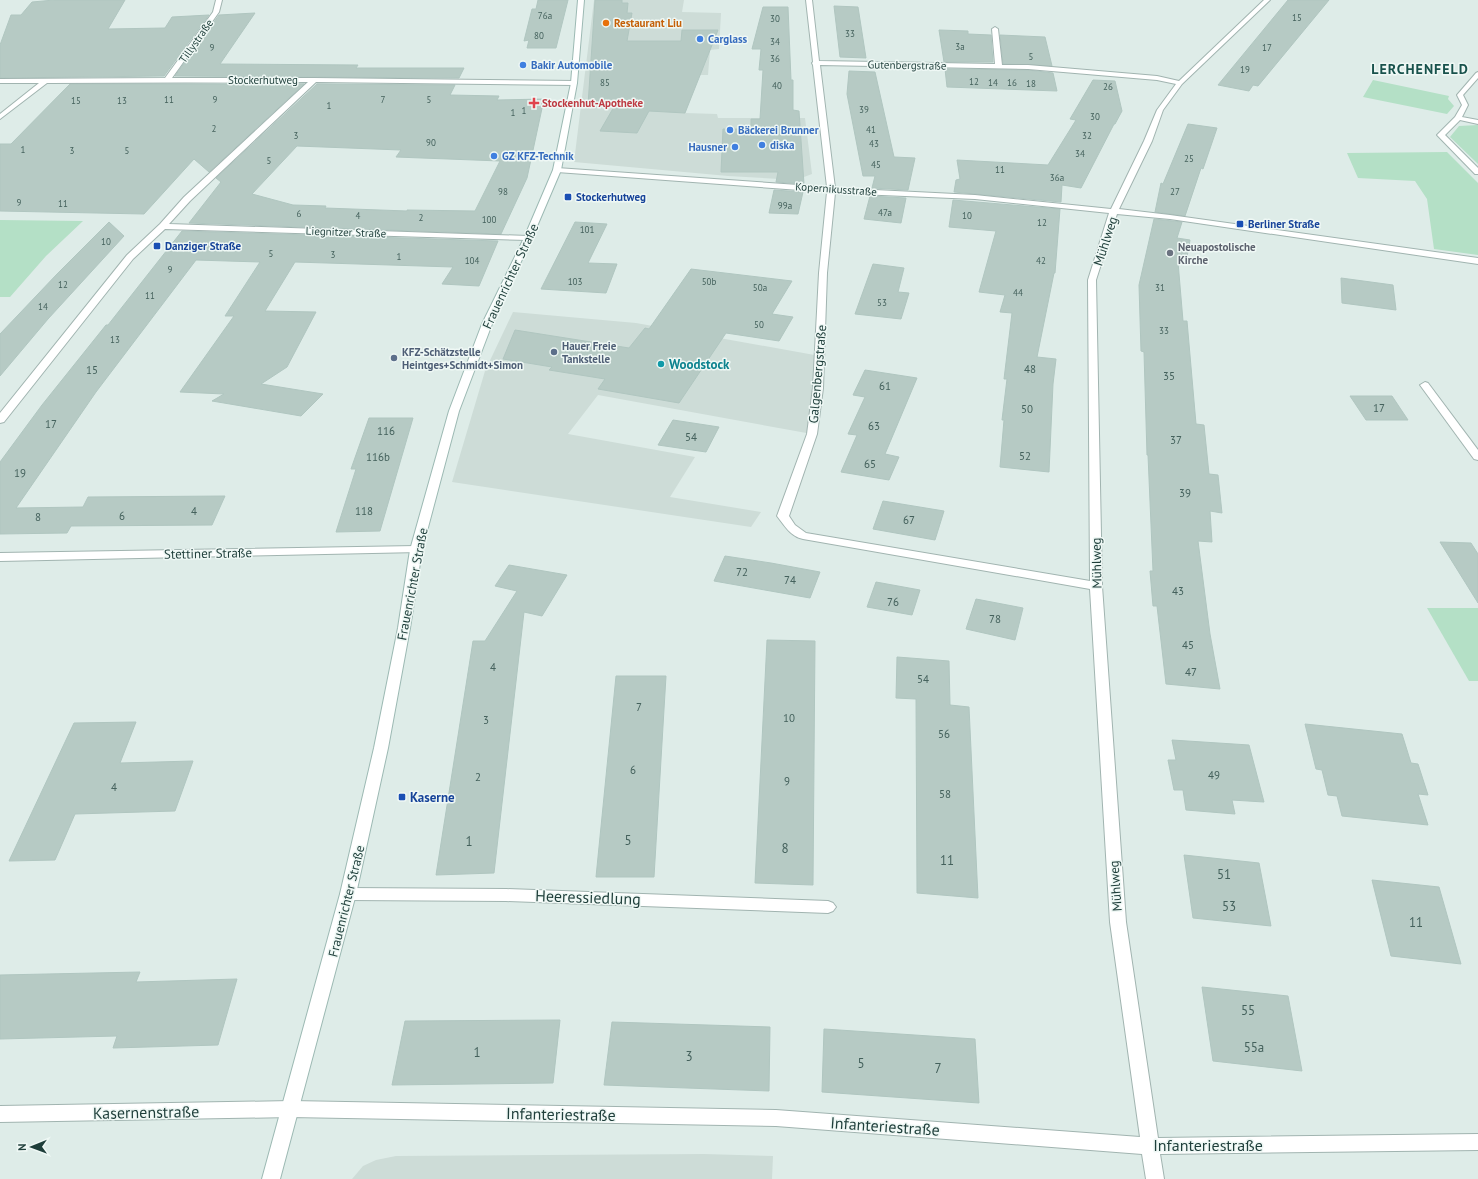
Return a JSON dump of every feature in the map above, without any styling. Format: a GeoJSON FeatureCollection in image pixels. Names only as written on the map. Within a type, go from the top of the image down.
{"type":"FeatureCollection","features":[{"type":"Feature","properties":{"kind":"street","name":"Tillystraße"},"geometry":{"type":"LineString","coordinates":[[168,79],[216,12],[219,0]]}},
{"type":"Feature","properties":{"kind":"street","name":"Frauenrichter Straße"},"geometry":{"type":"LineString","coordinates":[[271,1179],[348,894],[381,748],[404,628],[416,550],[454,411],[486,324],[528,238],[557,170],[574,83],[581,0]]}},
{"type":"Feature","properties":{"kind":"street","name":"Galgenbergstraße"},"geometry":{"type":"LineString","coordinates":[[809,0],[815,63],[831,190],[823,273],[818,388],[812,434],[783,516],[790,527],[803,536],[1096,586]]}},
{"type":"Feature","properties":{"kind":"street","name":"Mühlweg"},"geometry":{"type":"LineString","coordinates":[[1155,1179],[1118,922],[1096,586],[1092,280],[1114,211],[1148,140],[1160,110],[1180,83],[1267,0]]}},
{"type":"Feature","properties":{"kind":"street"},"geometry":{"type":"LineString","coordinates":[[995,29],[999,67]]}},
{"type":"Feature","properties":{"kind":"street","name":"Gutenbergstraße"},"geometry":{"type":"LineString","coordinates":[[815,63],[1079,70],[1157,78],[1180,83]]}},
{"type":"Feature","properties":{"kind":"street"},"geometry":{"type":"LineString","coordinates":[[1478,74],[1460,94],[1465,105],[1458,118],[1441,135],[1478,172]]}},
{"type":"Feature","properties":{"kind":"street","name":"Stockerhutweg"},"geometry":{"type":"LineString","coordinates":[[0,81],[44,82],[168,79],[574,83]]}},
{"type":"Feature","properties":{"kind":"street"},"geometry":{"type":"LineString","coordinates":[[0,420],[130,257],[164,226],[187,199],[314,80]]}},
{"type":"Feature","properties":{"kind":"street"},"geometry":{"type":"LineString","coordinates":[[0,117],[44,82]]}},
{"type":"Feature","properties":{"kind":"street"},"geometry":{"type":"LineString","coordinates":[[1458,118],[1478,122]]}},
{"type":"Feature","properties":{"kind":"street","name":"Kopernikusstraße"},"geometry":{"type":"LineString","coordinates":[[557,170],[831,190],[975,197],[1114,211]]}},
{"type":"Feature","properties":{"kind":"street"},"geometry":{"type":"LineString","coordinates":[[1114,211],[1170,217],[1478,261]]}},
{"type":"Feature","properties":{"kind":"street","name":"Liegnitzer Straße"},"geometry":{"type":"LineString","coordinates":[[164,226],[528,238]]}},
{"type":"Feature","properties":{"kind":"street"},"geometry":{"type":"LineString","coordinates":[[1425,385],[1478,457]]}},
{"type":"Feature","properties":{"kind":"street","name":"Stettiner Straße"},"geometry":{"type":"LineString","coordinates":[[0,557],[416,550]]}},
{"type":"Feature","properties":{"kind":"street","name":"Heeressiedlung"},"geometry":{"type":"LineString","coordinates":[[348,894],[514,895],[828,907]]}},
{"type":"Feature","properties":{"kind":"street","name":"Infanteriestraße"},"geometry":{"type":"LineString","coordinates":[[291,1109],[776,1118],[1151,1146],[1478,1142]]}},
{"type":"Feature","properties":{"kind":"street","name":"Kasernenstraße"},"geometry":{"type":"LineString","coordinates":[[0,1114],[291,1109]]}},
{"type":"Feature","properties":{"kind":"shaded area"},"geometry":{"type":"Polygon","coordinates":[[[594,0],[684,0],[682,12],[721,13],[719,49],[710,50],[708,75],[697,75],[693,92],[685,113],[717,114],[718,118],[805,118],[812,174],[796,180],[728,176],[574,162],[594,0]]]}},
{"type":"Feature","properties":{"kind":"shaded area"},"geometry":{"type":"Polygon","coordinates":[[[513,312],[636,323],[820,356],[812,434],[598,395],[568,434],[695,457],[670,497],[761,512],[751,527],[452,482],[485,371],[513,312]]]}},
{"type":"Feature","properties":{"kind":"shaded area"},"geometry":{"type":"Polygon","coordinates":[[[704,1154],[773,1156],[772,1179],[352,1179],[363,1166],[376,1160],[396,1156],[704,1154]]]}},
{"type":"Feature","properties":{"kind":"green space"},"geometry":{"type":"Polygon","coordinates":[[[1373,80],[1449,96],[1448,99],[1454,106],[1447,114],[1363,97],[1373,80]]]}},
{"type":"Feature","properties":{"kind":"green space"},"geometry":{"type":"Polygon","coordinates":[[[1478,125],[1478,164],[1450,137],[1459,126],[1478,125]]]}},
{"type":"Feature","properties":{"kind":"green space"},"geometry":{"type":"Polygon","coordinates":[[[1447,152],[1478,183],[1478,255],[1434,249],[1427,199],[1415,181],[1358,178],[1347,153],[1447,152]]]}},
{"type":"Feature","properties":{"kind":"green space"},"geometry":{"type":"Polygon","coordinates":[[[0,220],[83,221],[46,256],[10,297],[0,297],[0,220]]]}},
{"type":"Feature","properties":{"kind":"green space"},"geometry":{"type":"Polygon","coordinates":[[[1427,608],[1478,608],[1478,681],[1469,681],[1427,608]]]}},
{"type":"Feature","properties":{"kind":"building"},"geometry":{"type":"Polygon","coordinates":[[[54,0],[125,0],[108,29],[165,28],[172,17],[209,15],[164,76],[0,78],[0,45],[11,15],[21,15],[32,2],[54,0]]]}},
{"type":"Feature","properties":{"kind":"building"},"geometry":{"type":"Polygon","coordinates":[[[538,0],[568,0],[556,48],[527,48],[529,40],[524,41],[532,9],[536,9],[538,0]]]}},
{"type":"Feature","properties":{"kind":"building"},"geometry":{"type":"Polygon","coordinates":[[[595,0],[622,0],[622,3],[628,3],[627,13],[632,13],[627,41],[681,41],[682,30],[718,30],[685,113],[649,111],[637,133],[600,131],[615,105],[588,105],[595,0]]]}},
{"type":"Feature","properties":{"kind":"building"},"geometry":{"type":"Polygon","coordinates":[[[1288,0],[1329,0],[1258,86],[1253,85],[1249,91],[1218,85],[1288,0]]]}},
{"type":"Feature","properties":{"kind":"building"},"geometry":{"type":"Polygon","coordinates":[[[834,6],[858,7],[866,58],[840,57],[834,6]]]}},
{"type":"Feature","properties":{"kind":"building"},"geometry":{"type":"Polygon","coordinates":[[[763,7],[788,7],[791,80],[793,80],[793,110],[799,111],[804,184],[776,182],[778,172],[721,172],[723,129],[751,129],[751,119],[760,119],[763,70],[759,70],[761,49],[752,49],[763,7]]]}},
{"type":"Feature","properties":{"kind":"building"},"geometry":{"type":"Polygon","coordinates":[[[255,13],[220,64],[358,65],[356,68],[464,68],[459,78],[175,76],[219,15],[255,13]]]}},
{"type":"Feature","properties":{"kind":"building"},"geometry":{"type":"Polygon","coordinates":[[[939,30],[968,31],[968,34],[991,35],[993,62],[944,62],[939,30]]]}},
{"type":"Feature","properties":{"kind":"building"},"geometry":{"type":"Polygon","coordinates":[[[1000,35],[1045,37],[1052,66],[1003,64],[1000,35]]]}},
{"type":"Feature","properties":{"kind":"building"},"geometry":{"type":"Polygon","coordinates":[[[945,69],[1028,70],[1053,73],[1057,91],[947,87],[945,69]]]}},
{"type":"Feature","properties":{"kind":"building"},"geometry":{"type":"Polygon","coordinates":[[[849,71],[875,72],[894,157],[915,158],[908,190],[872,188],[875,176],[863,176],[847,94],[849,71]]]}},
{"type":"Feature","properties":{"kind":"building"},"geometry":{"type":"Polygon","coordinates":[[[1093,80],[1115,81],[1122,111],[1081,188],[1062,185],[1061,202],[954,192],[956,180],[960,179],[957,160],[1048,165],[1076,120],[1070,119],[1093,80]]]}},
{"type":"Feature","properties":{"kind":"building"},"geometry":{"type":"Polygon","coordinates":[[[70,84],[304,84],[209,172],[194,159],[144,214],[0,211],[0,144],[11,144],[70,84]]]}},
{"type":"Feature","properties":{"kind":"building"},"geometry":{"type":"Polygon","coordinates":[[[317,84],[455,85],[450,95],[499,96],[497,100],[544,99],[527,178],[501,234],[189,223],[221,182],[216,178],[317,84]],[[297,146],[252,194],[293,205],[326,206],[325,208],[407,211],[475,211],[500,161],[396,157],[401,150],[297,146]]]}},
{"type":"Feature","properties":{"kind":"building"},"geometry":{"type":"Polygon","coordinates":[[[1188,124],[1217,128],[1203,169],[1201,168],[1185,216],[1155,212],[1161,183],[1163,184],[1188,124]]]}},
{"type":"Feature","properties":{"kind":"building"},"geometry":{"type":"Polygon","coordinates":[[[774,190],[803,192],[798,214],[769,213],[774,190]]]}},
{"type":"Feature","properties":{"kind":"building"},"geometry":{"type":"Polygon","coordinates":[[[870,196],[906,198],[901,223],[864,219],[870,196]]]}},
{"type":"Feature","properties":{"kind":"building"},"geometry":{"type":"Polygon","coordinates":[[[953,200],[1060,209],[1055,273],[1037,357],[1056,359],[1053,384],[1049,472],[1000,467],[1004,420],[1002,420],[1007,379],[1004,379],[1012,313],[1000,312],[1005,295],[979,292],[996,231],[949,227],[953,200]]]}},
{"type":"Feature","properties":{"kind":"building"},"geometry":{"type":"Polygon","coordinates":[[[1154,219],[1182,222],[1177,238],[1190,240],[1186,263],[1178,262],[1183,321],[1187,321],[1196,424],[1204,425],[1209,474],[1218,475],[1222,513],[1210,511],[1212,542],[1198,541],[1210,634],[1220,689],[1166,684],[1157,606],[1153,606],[1150,571],[1153,571],[1147,455],[1144,352],[1141,351],[1139,285],[1154,219]]]}},
{"type":"Feature","properties":{"kind":"building"},"geometry":{"type":"Polygon","coordinates":[[[109,222],[124,236],[48,319],[0,376],[0,334],[109,222]]]}},
{"type":"Feature","properties":{"kind":"building"},"geometry":{"type":"Polygon","coordinates":[[[575,222],[607,224],[588,263],[617,264],[606,293],[541,289],[575,222]]]}},
{"type":"Feature","properties":{"kind":"building"},"geometry":{"type":"Polygon","coordinates":[[[182,231],[498,241],[479,286],[442,284],[453,267],[295,262],[265,311],[316,312],[287,367],[261,384],[323,394],[301,416],[212,401],[224,394],[180,392],[234,316],[225,316],[260,262],[196,260],[96,392],[16,508],[83,507],[88,497],[225,496],[212,525],[71,526],[67,533],[0,534],[0,462],[42,405],[106,325],[108,325],[182,231]]]}},
{"type":"Feature","properties":{"kind":"building"},"geometry":{"type":"Polygon","coordinates":[[[873,264],[904,268],[898,292],[909,293],[901,319],[855,314],[873,264]]]}},
{"type":"Feature","properties":{"kind":"building"},"geometry":{"type":"Polygon","coordinates":[[[691,269],[792,281],[772,314],[793,317],[779,341],[726,333],[679,403],[598,389],[605,379],[549,370],[552,367],[503,359],[515,330],[629,348],[645,328],[649,329],[691,269]]]}},
{"type":"Feature","properties":{"kind":"building"},"geometry":{"type":"Polygon","coordinates":[[[1341,278],[1393,285],[1396,310],[1342,303],[1341,278]]]}},
{"type":"Feature","properties":{"kind":"building"},"geometry":{"type":"Polygon","coordinates":[[[865,370],[917,378],[885,454],[899,457],[889,480],[841,472],[857,435],[848,434],[865,397],[853,395],[865,370]]]}},
{"type":"Feature","properties":{"kind":"building"},"geometry":{"type":"Polygon","coordinates":[[[1350,396],[1392,396],[1408,420],[1366,420],[1350,396]]]}},
{"type":"Feature","properties":{"kind":"building"},"geometry":{"type":"Polygon","coordinates":[[[369,418],[413,418],[380,531],[336,532],[356,469],[351,469],[369,418]]]}},
{"type":"Feature","properties":{"kind":"building"},"geometry":{"type":"Polygon","coordinates":[[[673,420],[719,427],[706,452],[658,445],[673,420]]]}},
{"type":"Feature","properties":{"kind":"building"},"geometry":{"type":"Polygon","coordinates":[[[883,501],[944,511],[935,540],[873,529],[883,501]]]}},
{"type":"Feature","properties":{"kind":"building"},"geometry":{"type":"Polygon","coordinates":[[[1440,542],[1471,543],[1478,554],[1478,603],[1440,542]]]}},
{"type":"Feature","properties":{"kind":"building"},"geometry":{"type":"Polygon","coordinates":[[[725,556],[820,572],[810,598],[714,581],[725,556]]]}},
{"type":"Feature","properties":{"kind":"building"},"geometry":{"type":"Polygon","coordinates":[[[509,565],[567,575],[542,616],[524,612],[494,873],[436,875],[473,641],[485,641],[517,591],[495,586],[509,565]]]}},
{"type":"Feature","properties":{"kind":"building"},"geometry":{"type":"Polygon","coordinates":[[[876,582],[920,590],[912,615],[867,607],[876,582]]]}},
{"type":"Feature","properties":{"kind":"building"},"geometry":{"type":"Polygon","coordinates":[[[976,599],[1023,608],[1015,640],[966,629],[976,599]]]}},
{"type":"Feature","properties":{"kind":"building"},"geometry":{"type":"Polygon","coordinates":[[[767,640],[815,641],[813,885],[755,883],[767,640]]]}},
{"type":"Feature","properties":{"kind":"building"},"geometry":{"type":"Polygon","coordinates":[[[897,657],[949,661],[950,705],[969,707],[978,898],[917,893],[916,699],[896,698],[897,657]]]}},
{"type":"Feature","properties":{"kind":"building"},"geometry":{"type":"Polygon","coordinates":[[[616,676],[666,676],[654,877],[596,877],[616,676]]]}},
{"type":"Feature","properties":{"kind":"building"},"geometry":{"type":"Polygon","coordinates":[[[136,722],[120,763],[193,761],[175,811],[75,814],[55,860],[9,861],[74,723],[136,722]]]}},
{"type":"Feature","properties":{"kind":"building"},"geometry":{"type":"Polygon","coordinates":[[[1305,724],[1402,734],[1411,763],[1418,764],[1428,795],[1418,794],[1428,825],[1342,816],[1337,796],[1328,795],[1322,770],[1316,769],[1305,724]]]}},
{"type":"Feature","properties":{"kind":"building"},"geometry":{"type":"Polygon","coordinates":[[[1172,740],[1249,745],[1264,802],[1232,800],[1235,814],[1186,810],[1183,790],[1174,790],[1168,760],[1176,760],[1172,740]]]}},
{"type":"Feature","properties":{"kind":"building"},"geometry":{"type":"Polygon","coordinates":[[[1184,855],[1259,863],[1271,926],[1193,918],[1184,855]]]}},
{"type":"Feature","properties":{"kind":"building"},"geometry":{"type":"Polygon","coordinates":[[[1372,880],[1439,887],[1461,964],[1391,956],[1372,880]]]}},
{"type":"Feature","properties":{"kind":"building"},"geometry":{"type":"Polygon","coordinates":[[[140,972],[136,982],[237,979],[218,1045],[113,1048],[117,1036],[0,1039],[0,975],[140,972]]]}},
{"type":"Feature","properties":{"kind":"building"},"geometry":{"type":"Polygon","coordinates":[[[1202,987],[1288,996],[1302,1071],[1213,1061],[1202,987]]]}},
{"type":"Feature","properties":{"kind":"building"},"geometry":{"type":"Polygon","coordinates":[[[560,1020],[553,1083],[392,1085],[405,1021],[560,1020]]]}},
{"type":"Feature","properties":{"kind":"building"},"geometry":{"type":"Polygon","coordinates":[[[612,1022],[770,1027],[769,1091],[604,1085],[612,1022]]]}},
{"type":"Feature","properties":{"kind":"building"},"geometry":{"type":"Polygon","coordinates":[[[824,1029],[975,1039],[979,1103],[822,1092],[824,1029]]]}},
{"type":"Feature","properties":{"kind":"place","name":"Restaurant Liu"},"geometry":{"type":"Point","coordinates":[606,23]}},
{"type":"Feature","properties":{"kind":"place","name":"Carglass"},"geometry":{"type":"Point","coordinates":[700,39]}},
{"type":"Feature","properties":{"kind":"place","name":"Bakir Automobile"},"geometry":{"type":"Point","coordinates":[523,65]}},
{"type":"Feature","properties":{"kind":"place","name":"Stockenhut-Apotheke"},"geometry":{"type":"Point","coordinates":[534,103]}},
{"type":"Feature","properties":{"kind":"place","name":"Bäckerei Brunner"},"geometry":{"type":"Point","coordinates":[730,130]}},
{"type":"Feature","properties":{"kind":"place","name":"diska"},"geometry":{"type":"Point","coordinates":[762,145]}},
{"type":"Feature","properties":{"kind":"place","name":"Hausner"},"geometry":{"type":"Point","coordinates":[735,147]}},
{"type":"Feature","properties":{"kind":"place","name":"GZ KFZ-Technik"},"geometry":{"type":"Point","coordinates":[494,156]}},
{"type":"Feature","properties":{"kind":"place","name":"Stockerhutweg"},"geometry":{"type":"Point","coordinates":[568,197]}},
{"type":"Feature","properties":{"kind":"place","name":"Berliner Straße"},"geometry":{"type":"Point","coordinates":[1240,224]}},
{"type":"Feature","properties":{"kind":"place","name":"Danziger Straße"},"geometry":{"type":"Point","coordinates":[157,246]}},
{"type":"Feature","properties":{"kind":"place","name":"Neuapostolische Kirche"},"geometry":{"type":"Point","coordinates":[1170,253]}},
{"type":"Feature","properties":{"kind":"place","name":"Hauer Freie Tankstelle"},"geometry":{"type":"Point","coordinates":[554,352]}},
{"type":"Feature","properties":{"kind":"place","name":"KFZ-Schätzstelle Heintges+Schmidt+Simon"},"geometry":{"type":"Point","coordinates":[394,358]}},
{"type":"Feature","properties":{"kind":"place","name":"Woodstock"},"geometry":{"type":"Point","coordinates":[661,364]}},
{"type":"Feature","properties":{"kind":"place","name":"Kaserne"},"geometry":{"type":"Point","coordinates":[402,797]}},
{"type":"Feature","properties":{"kind":"district","name":"LERCHENFELD"},"geometry":{"type":"Point","coordinates":[1420,69]}}]}
